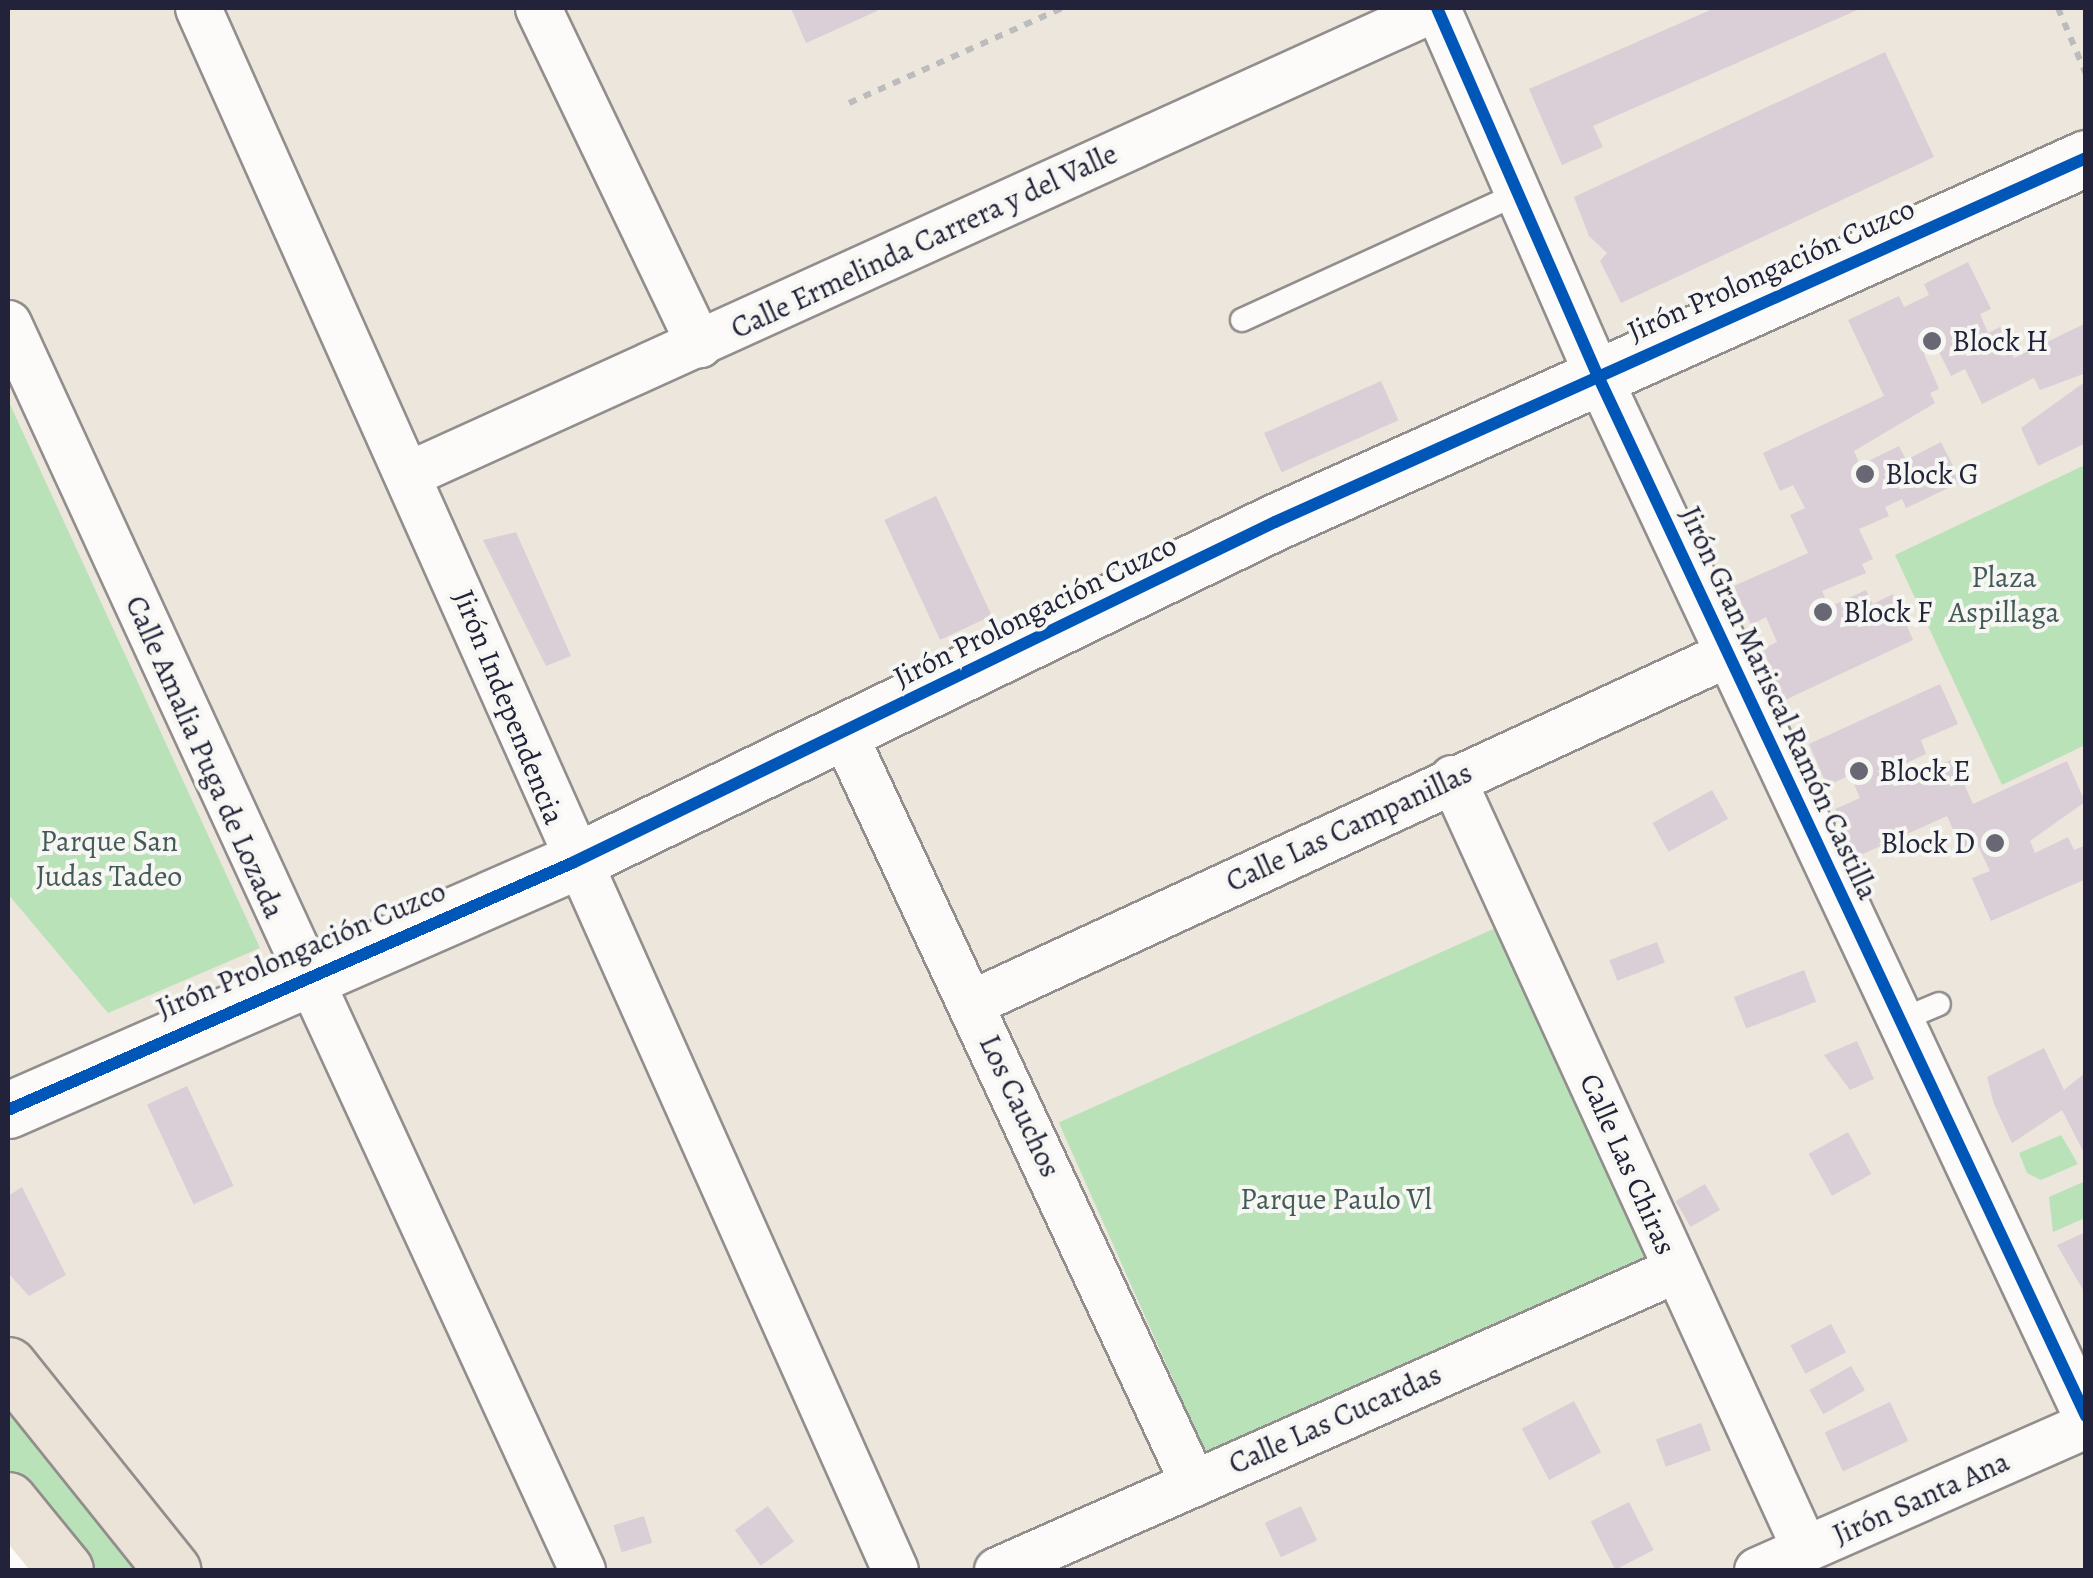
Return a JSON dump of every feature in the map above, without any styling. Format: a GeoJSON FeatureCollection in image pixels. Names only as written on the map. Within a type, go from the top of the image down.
{"type":"FeatureCollection","features":[{"type":"Feature","properties":{"kind":"main road"},"geometry":{"type":"LineString","coordinates":[[8,1365],[172,1570]]}},
{"type":"Feature","properties":{"kind":"street","name":"Jirón Independencia"},"geometry":{"type":"LineString","coordinates":[[198,8],[413,472],[572,862],[895,1570]]}},
{"type":"Feature","properties":{"kind":"street"},"geometry":{"type":"LineString","coordinates":[[538,8],[698,344]]}},
{"type":"Feature","properties":{"kind":"street","name":"Calle Ermelinda Carrera y del Valle"},"geometry":{"type":"LineString","coordinates":[[413,472],[1436,8]]}},
{"type":"Feature","properties":{"kind":"street","name":"Jirón Gran Mariscal Ramón Castilla"},"geometry":{"type":"LineString","coordinates":[[1436,8],[1597,374],[1727,654],[1920,1012],[2086,1416]]}},
{"type":"Feature","properties":{"kind":"street","name":"Jirón Prolongación Cuzco"},"geometry":{"type":"LineString","coordinates":[[8,1110],[572,862],[1597,374],[2086,158]]}},
{"type":"Feature","properties":{"kind":"street","name":"Calle Amalia Puga de Lozada"},"geometry":{"type":"LineString","coordinates":[[8,323],[305,978],[582,1570]]}},
{"type":"Feature","properties":{"kind":"street","name":"Calle Las Campanillas"},"geometry":{"type":"LineString","coordinates":[[971,1003],[1727,654]]}},
{"type":"Feature","properties":{"kind":"street","name":"Los Cauchos"},"geometry":{"type":"LineString","coordinates":[[842,732],[1193,1482]]}},
{"type":"Feature","properties":{"kind":"street","name":"Calle Las Chiras"},"geometry":{"type":"LineString","coordinates":[[1452,778],[1805,1549]]}},
{"type":"Feature","properties":{"kind":"street","name":"Calle Las Cucardas"},"geometry":{"type":"LineString","coordinates":[[996,1570],[1675,1270]]}},
{"type":"Feature","properties":{"kind":"street","name":"Jirón Santa Ana"},"geometry":{"type":"LineString","coordinates":[[1757,1570],[2086,1425]]}},
{"type":"Feature","properties":{"kind":"lane"},"geometry":{"type":"LineString","coordinates":[[1242,320],[1518,194]]}},
{"type":"Feature","properties":{"kind":"path"},"geometry":{"type":"LineString","coordinates":[[849,103],[1062,8]]}},
{"type":"Feature","properties":{"kind":"path"},"geometry":{"type":"LineString","coordinates":[[2058,8],[2086,74]]}},
{"type":"Feature","properties":{"kind":"green space","name":"Parque San Judas Tadeo"},"geometry":{"type":"Polygon","coordinates":[[[8,400],[260,948],[108,1013],[8,894],[8,400]]]}},
{"type":"Feature","properties":{"kind":"green space","name":"Plaza Aspillaga"},"geometry":{"type":"Polygon","coordinates":[[[2085,465],[2085,745],[2002,785],[1895,555],[2085,465]]]}},
{"type":"Feature","properties":{"kind":"green space","name":"Parque Paulo Vl"},"geometry":{"type":"Polygon","coordinates":[[[1500,926],[1650,1262],[1208,1459],[1059,1122],[1500,926]]]}},
{"type":"Feature","properties":{"kind":"green space"},"geometry":{"type":"Polygon","coordinates":[[[2061,1135],[2078,1164],[2041,1180],[2027,1173],[2019,1153],[2061,1135]]]}},
{"type":"Feature","properties":{"kind":"green space"},"geometry":{"type":"Polygon","coordinates":[[[2083,1182],[2085,1218],[2053,1232],[2049,1197],[2083,1182]]]}},
{"type":"Feature","properties":{"kind":"green space"},"geometry":{"type":"Polygon","coordinates":[[[8,1397],[156,1570],[91,1570],[8,1470],[8,1397]]]}},
{"type":"Feature","properties":{"kind":"building"},"geometry":{"type":"Polygon","coordinates":[[[791,8],[876,8],[877,11],[806,43],[791,8]]]}},
{"type":"Feature","properties":{"kind":"building"},"geometry":{"type":"Polygon","coordinates":[[[1715,8],[1862,8],[1593,126],[1603,147],[1562,165],[1529,89],[1715,8]]]}},
{"type":"Feature","properties":{"kind":"building"},"geometry":{"type":"Polygon","coordinates":[[[1885,52],[1934,157],[1621,303],[1600,261],[1607,253],[1589,236],[1574,197],[1885,52]]]}},
{"type":"Feature","properties":{"kind":"building"},"geometry":{"type":"Polygon","coordinates":[[[1968,262],[1991,309],[1980,314],[1988,333],[2000,327],[2014,358],[2086,323],[2086,373],[2040,390],[2034,378],[1982,404],[1965,369],[1951,376],[1937,348],[1924,354],[1939,389],[1930,393],[1935,403],[1854,451],[1860,465],[1899,446],[1906,460],[1941,442],[1961,482],[1906,508],[1902,499],[1885,507],[1889,516],[1859,529],[1873,559],[1862,564],[1866,573],[1822,591],[1829,607],[1866,590],[1873,604],[1893,594],[1913,640],[1783,701],[1761,650],[1777,642],[1766,617],[1751,625],[1734,586],[1808,553],[1790,515],[1805,508],[1793,485],[1780,491],[1763,453],[1884,396],[1848,320],[1899,296],[1904,307],[1929,295],[1924,284],[1968,262]]]}},
{"type":"Feature","properties":{"kind":"building"},"geometry":{"type":"Polygon","coordinates":[[[1381,381],[1398,420],[1282,472],[1264,433],[1381,381]]]}},
{"type":"Feature","properties":{"kind":"building"},"geometry":{"type":"Polygon","coordinates":[[[2086,381],[2086,443],[2038,466],[2021,428],[2086,381]]]}},
{"type":"Feature","properties":{"kind":"building"},"geometry":{"type":"Polygon","coordinates":[[[936,496],[992,616],[940,640],[884,520],[936,496]]]}},
{"type":"Feature","properties":{"kind":"building"},"geometry":{"type":"Polygon","coordinates":[[[516,532],[571,656],[546,666],[483,540],[516,532]]]}},
{"type":"Feature","properties":{"kind":"building"},"geometry":{"type":"Polygon","coordinates":[[[1940,684],[1958,724],[1921,740],[1926,754],[1895,768],[1902,782],[1953,759],[1973,804],[2067,761],[2085,802],[2030,841],[2035,853],[2068,837],[2074,850],[2086,845],[2086,879],[1991,921],[1972,878],[1990,871],[1978,846],[1963,852],[1947,816],[1856,857],[1835,809],[1860,798],[1850,775],[1827,786],[1809,744],[1940,684]]]}},
{"type":"Feature","properties":{"kind":"building"},"geometry":{"type":"Polygon","coordinates":[[[1712,790],[1728,819],[1669,852],[1653,823],[1712,790]]]}},
{"type":"Feature","properties":{"kind":"building"},"geometry":{"type":"Polygon","coordinates":[[[1657,942],[1665,963],[1617,981],[1609,960],[1657,942]]]}},
{"type":"Feature","properties":{"kind":"building"},"geometry":{"type":"Polygon","coordinates":[[[1804,970],[1816,1002],[1746,1029],[1734,997],[1804,970]]]}},
{"type":"Feature","properties":{"kind":"building"},"geometry":{"type":"Polygon","coordinates":[[[1857,1041],[1874,1079],[1850,1090],[1824,1055],[1857,1041]]]}},
{"type":"Feature","properties":{"kind":"building"},"geometry":{"type":"Polygon","coordinates":[[[2044,1048],[2064,1090],[2086,1072],[2086,1157],[2062,1110],[2012,1143],[1994,1104],[1987,1077],[2044,1048]]]}},
{"type":"Feature","properties":{"kind":"building"},"geometry":{"type":"Polygon","coordinates":[[[187,1086],[233,1186],[194,1204],[147,1105],[187,1086]]]}},
{"type":"Feature","properties":{"kind":"building"},"geometry":{"type":"Polygon","coordinates":[[[1848,1132],[1871,1174],[1832,1196],[1809,1154],[1848,1132]]]}},
{"type":"Feature","properties":{"kind":"building"},"geometry":{"type":"Polygon","coordinates":[[[1705,1184],[1720,1210],[1691,1227],[1676,1201],[1705,1184]]]}},
{"type":"Feature","properties":{"kind":"building"},"geometry":{"type":"Polygon","coordinates":[[[22,1187],[66,1275],[29,1296],[8,1273],[8,1196],[22,1187]]]}},
{"type":"Feature","properties":{"kind":"building"},"geometry":{"type":"Polygon","coordinates":[[[2086,1232],[2086,1295],[2057,1245],[2086,1232]]]}},
{"type":"Feature","properties":{"kind":"building"},"geometry":{"type":"Polygon","coordinates":[[[1831,1324],[1846,1352],[1805,1374],[1790,1346],[1831,1324]]]}},
{"type":"Feature","properties":{"kind":"building"},"geometry":{"type":"Polygon","coordinates":[[[1851,1366],[1865,1390],[1823,1414],[1809,1390],[1851,1366]]]}},
{"type":"Feature","properties":{"kind":"building"},"geometry":{"type":"Polygon","coordinates":[[[1574,1401],[1601,1452],[1549,1480],[1522,1429],[1574,1401]]]}},
{"type":"Feature","properties":{"kind":"building"},"geometry":{"type":"Polygon","coordinates":[[[1890,1402],[1908,1441],[1843,1471],[1825,1432],[1890,1402]]]}},
{"type":"Feature","properties":{"kind":"building"},"geometry":{"type":"Polygon","coordinates":[[[1701,1423],[1711,1450],[1666,1467],[1656,1439],[1701,1423]]]}},
{"type":"Feature","properties":{"kind":"building"},"geometry":{"type":"Polygon","coordinates":[[[1629,1502],[1654,1550],[1615,1570],[1591,1522],[1629,1502]]]}},
{"type":"Feature","properties":{"kind":"building"},"geometry":{"type":"Polygon","coordinates":[[[768,1506],[794,1542],[761,1566],[735,1530],[768,1506]]]}},
{"type":"Feature","properties":{"kind":"building"},"geometry":{"type":"Polygon","coordinates":[[[1301,1506],[1317,1540],[1281,1557],[1265,1523],[1301,1506]]]}},
{"type":"Feature","properties":{"kind":"building"},"geometry":{"type":"Polygon","coordinates":[[[644,1516],[652,1543],[622,1552],[613,1525],[644,1516]]]}},
{"type":"Feature","properties":{"kind":"cycle path"},"geometry":{"type":"LineString","coordinates":[[1437,8],[1597,374],[2086,1416]]}},
{"type":"Feature","properties":{"kind":"cycle path"},"geometry":{"type":"LineString","coordinates":[[8,1110],[572,863],[1275,522],[2086,158]]}},
{"type":"Feature","properties":{"kind":"place","name":"Block H"},"geometry":{"type":"Point","coordinates":[1932,341]}},
{"type":"Feature","properties":{"kind":"place","name":"Block G"},"geometry":{"type":"Point","coordinates":[1865,474]}},
{"type":"Feature","properties":{"kind":"place","name":"Block F"},"geometry":{"type":"Point","coordinates":[1823,612]}},
{"type":"Feature","properties":{"kind":"place","name":"Block E"},"geometry":{"type":"Point","coordinates":[1859,771]}},
{"type":"Feature","properties":{"kind":"place","name":"Block D"},"geometry":{"type":"Point","coordinates":[1995,843]}}]}
